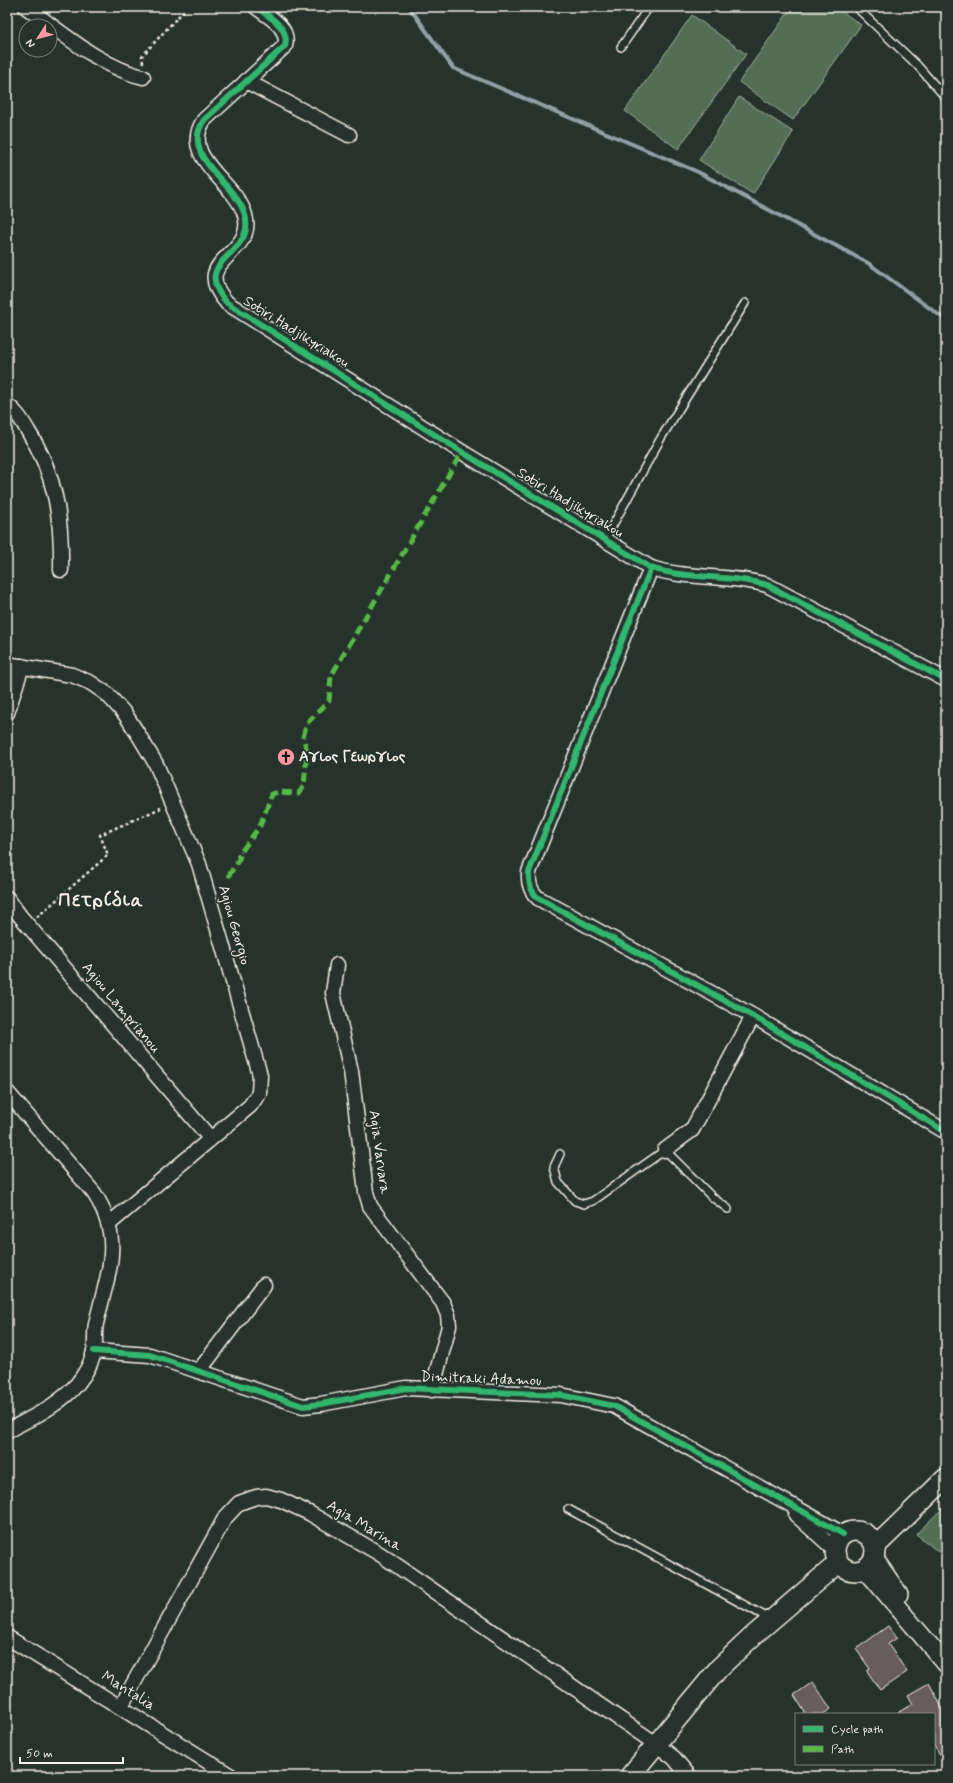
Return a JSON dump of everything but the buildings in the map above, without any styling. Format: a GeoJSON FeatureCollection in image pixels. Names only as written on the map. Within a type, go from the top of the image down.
{"type":"FeatureCollection","features":[{"type":"Feature","properties":{"kind":"main road"},"geometry":{"type":"LineString","coordinates":[[630,1776],[718,1668],[774,1619],[939,1484]]}},
{"type":"Feature","properties":{"kind":"street"},"geometry":{"type":"LineString","coordinates":[[26,7],[109,64],[130,74],[143,77]]}},
{"type":"Feature","properties":{"kind":"street"},"geometry":{"type":"LineString","coordinates":[[256,7],[277,22],[284,31],[287,39],[285,46],[278,54],[246,81],[349,135]]}},
{"type":"Feature","properties":{"kind":"street","name":"Sotiri Hadjikyriakou"},"geometry":{"type":"LineString","coordinates":[[246,81],[204,120],[199,128],[197,138],[197,147],[203,158],[238,201],[244,210],[247,221],[246,232],[242,241],[220,264],[215,272],[214,282],[218,293],[227,303],[462,452],[652,568],[677,574],[747,579],[767,585],[946,680]]}},
{"type":"Feature","properties":{"kind":"street"},"geometry":{"type":"LineString","coordinates":[[7,405],[18,415],[37,444],[50,476],[58,506],[61,538],[61,570]]}},
{"type":"Feature","properties":{"kind":"street"},"geometry":{"type":"LineString","coordinates":[[652,568],[529,872],[528,881],[533,894],[753,1016],[946,1132]]}},
{"type":"Feature","properties":{"kind":"street","name":"Agiou Georgio"},"geometry":{"type":"LineString","coordinates":[[7,664],[72,676],[91,683],[107,694],[125,714],[138,734],[156,764],[199,864],[260,1075],[259,1093],[250,1106],[109,1224]]}},
{"type":"Feature","properties":{"kind":"street"},"geometry":{"type":"LineString","coordinates":[[7,713],[22,666]]}},
{"type":"Feature","properties":{"kind":"street","name":"Agiou Lamprianou"},"geometry":{"type":"LineString","coordinates":[[7,898],[28,925],[210,1138]]}},
{"type":"Feature","properties":{"kind":"street","name":"Agia Varvara"},"geometry":{"type":"LineString","coordinates":[[337,965],[332,993],[351,1071],[366,1192],[370,1206],[443,1303],[448,1315],[449,1326],[432,1390]]}},
{"type":"Feature","properties":{"kind":"street"},"geometry":{"type":"LineString","coordinates":[[665,1150],[692,1130],[753,1016]]}},
{"type":"Feature","properties":{"kind":"street"},"geometry":{"type":"LineString","coordinates":[[7,1092],[94,1193],[102,1205],[109,1224],[112,1250],[111,1263],[96,1327],[94,1350],[90,1364],[77,1385],[60,1400],[42,1412],[7,1431]]}},
{"type":"Feature","properties":{"kind":"street"},"geometry":{"type":"LineString","coordinates":[[199,1371],[264,1285]]}},
{"type":"Feature","properties":{"kind":"street","name":"Dimitraki Adamou"},"geometry":{"type":"LineString","coordinates":[[94,1350],[150,1355],[304,1406],[406,1388],[561,1395],[614,1406],[778,1498],[856,1551]]}},
{"type":"Feature","properties":{"kind":"street","name":"Agia Marina"},"geometry":{"type":"LineString","coordinates":[[121,1706],[225,1518],[239,1503],[256,1497],[266,1496],[281,1500],[309,1513],[380,1554],[656,1744],[674,1758],[689,1776]]}},
{"type":"Feature","properties":{"kind":"street"},"geometry":{"type":"LineString","coordinates":[[856,1551],[945,1662]]}},
{"type":"Feature","properties":{"kind":"street","name":"Mantalia"},"geometry":{"type":"LineString","coordinates":[[7,1637],[121,1706],[231,1776]]}},
{"type":"Feature","properties":{"kind":"lane"},"geometry":{"type":"LineString","coordinates":[[622,47],[649,7]]}},
{"type":"Feature","properties":{"kind":"lane"},"geometry":{"type":"LineString","coordinates":[[856,7],[918,65],[946,98]]}},
{"type":"Feature","properties":{"kind":"lane"},"geometry":{"type":"LineString","coordinates":[[605,539],[661,438],[745,303]]}},
{"type":"Feature","properties":{"kind":"lane"},"geometry":{"type":"LineString","coordinates":[[560,1154],[554,1167],[558,1182],[575,1201],[584,1204],[593,1201],[665,1150],[712,1197],[728,1209]]}},
{"type":"Feature","properties":{"kind":"lane"},"geometry":{"type":"LineString","coordinates":[[568,1508],[774,1619]]}},
{"type":"Feature","properties":{"kind":"path"},"geometry":{"type":"LineString","coordinates":[[143,77],[142,56],[187,7]]}},
{"type":"Feature","properties":{"kind":"path"},"geometry":{"type":"LineString","coordinates":[[28,925],[108,855],[100,835],[173,803]]}},
{"type":"Feature","properties":{"kind":"path"},"geometry":{"type":"LineString","coordinates":[[236,857],[241,852]]}},
{"type":"Feature","properties":{"kind":"green space"},"geometry":{"type":"Polygon","coordinates":[[[792,7],[836,7],[861,25],[793,120],[739,82],[792,7]]]}},
{"type":"Feature","properties":{"kind":"green space"},"geometry":{"type":"Polygon","coordinates":[[[692,15],[746,54],[678,149],[625,111],[692,15]]]}},
{"type":"Feature","properties":{"kind":"green space"},"geometry":{"type":"Polygon","coordinates":[[[739,97],[793,132],[753,194],[699,160],[739,97]]]}},
{"type":"Feature","properties":{"kind":"green space"},"geometry":{"type":"Polygon","coordinates":[[[946,1505],[946,1558],[916,1534],[946,1505]]]}},
{"type":"Feature","properties":{"kind":"waterway"},"geometry":{"type":"LineString","coordinates":[[409,7],[453,68],[698,172],[868,263],[946,320]]}},
{"type":"Feature","properties":{"kind":"marked path"},"geometry":{"type":"LineString","coordinates":[[228,877],[239,859],[241,852],[260,826],[272,794],[278,792],[299,793],[304,786],[307,751],[303,737],[307,723],[329,701],[331,676],[462,452]]}},
{"type":"Feature","properties":{"kind":"cycle path"},"geometry":{"type":"LineString","coordinates":[[256,7],[277,23],[281,28],[286,39],[285,46],[204,120],[198,134],[198,146],[203,158],[231,191],[245,215],[246,229],[242,240],[218,266],[215,276],[217,288],[227,303],[462,452],[651,568],[665,572],[738,579],[767,585],[946,680]]}},
{"type":"Feature","properties":{"kind":"cycle path"},"geometry":{"type":"LineString","coordinates":[[651,568],[529,872],[529,883],[531,890],[538,898],[753,1016],[946,1132]]}},
{"type":"Feature","properties":{"kind":"cycle path"},"geometry":{"type":"LineString","coordinates":[[94,1351],[150,1355],[303,1406],[406,1388],[561,1395],[614,1406],[843,1534]]}},
{"type":"Feature","properties":{"kind":"place","name":"Αγιος Γεωργιος"},"geometry":{"type":"Point","coordinates":[286,757]}},
{"type":"Feature","properties":{"kind":"district","name":"Πετρίδια"},"geometry":{"type":"Point","coordinates":[101,900]}}]}
